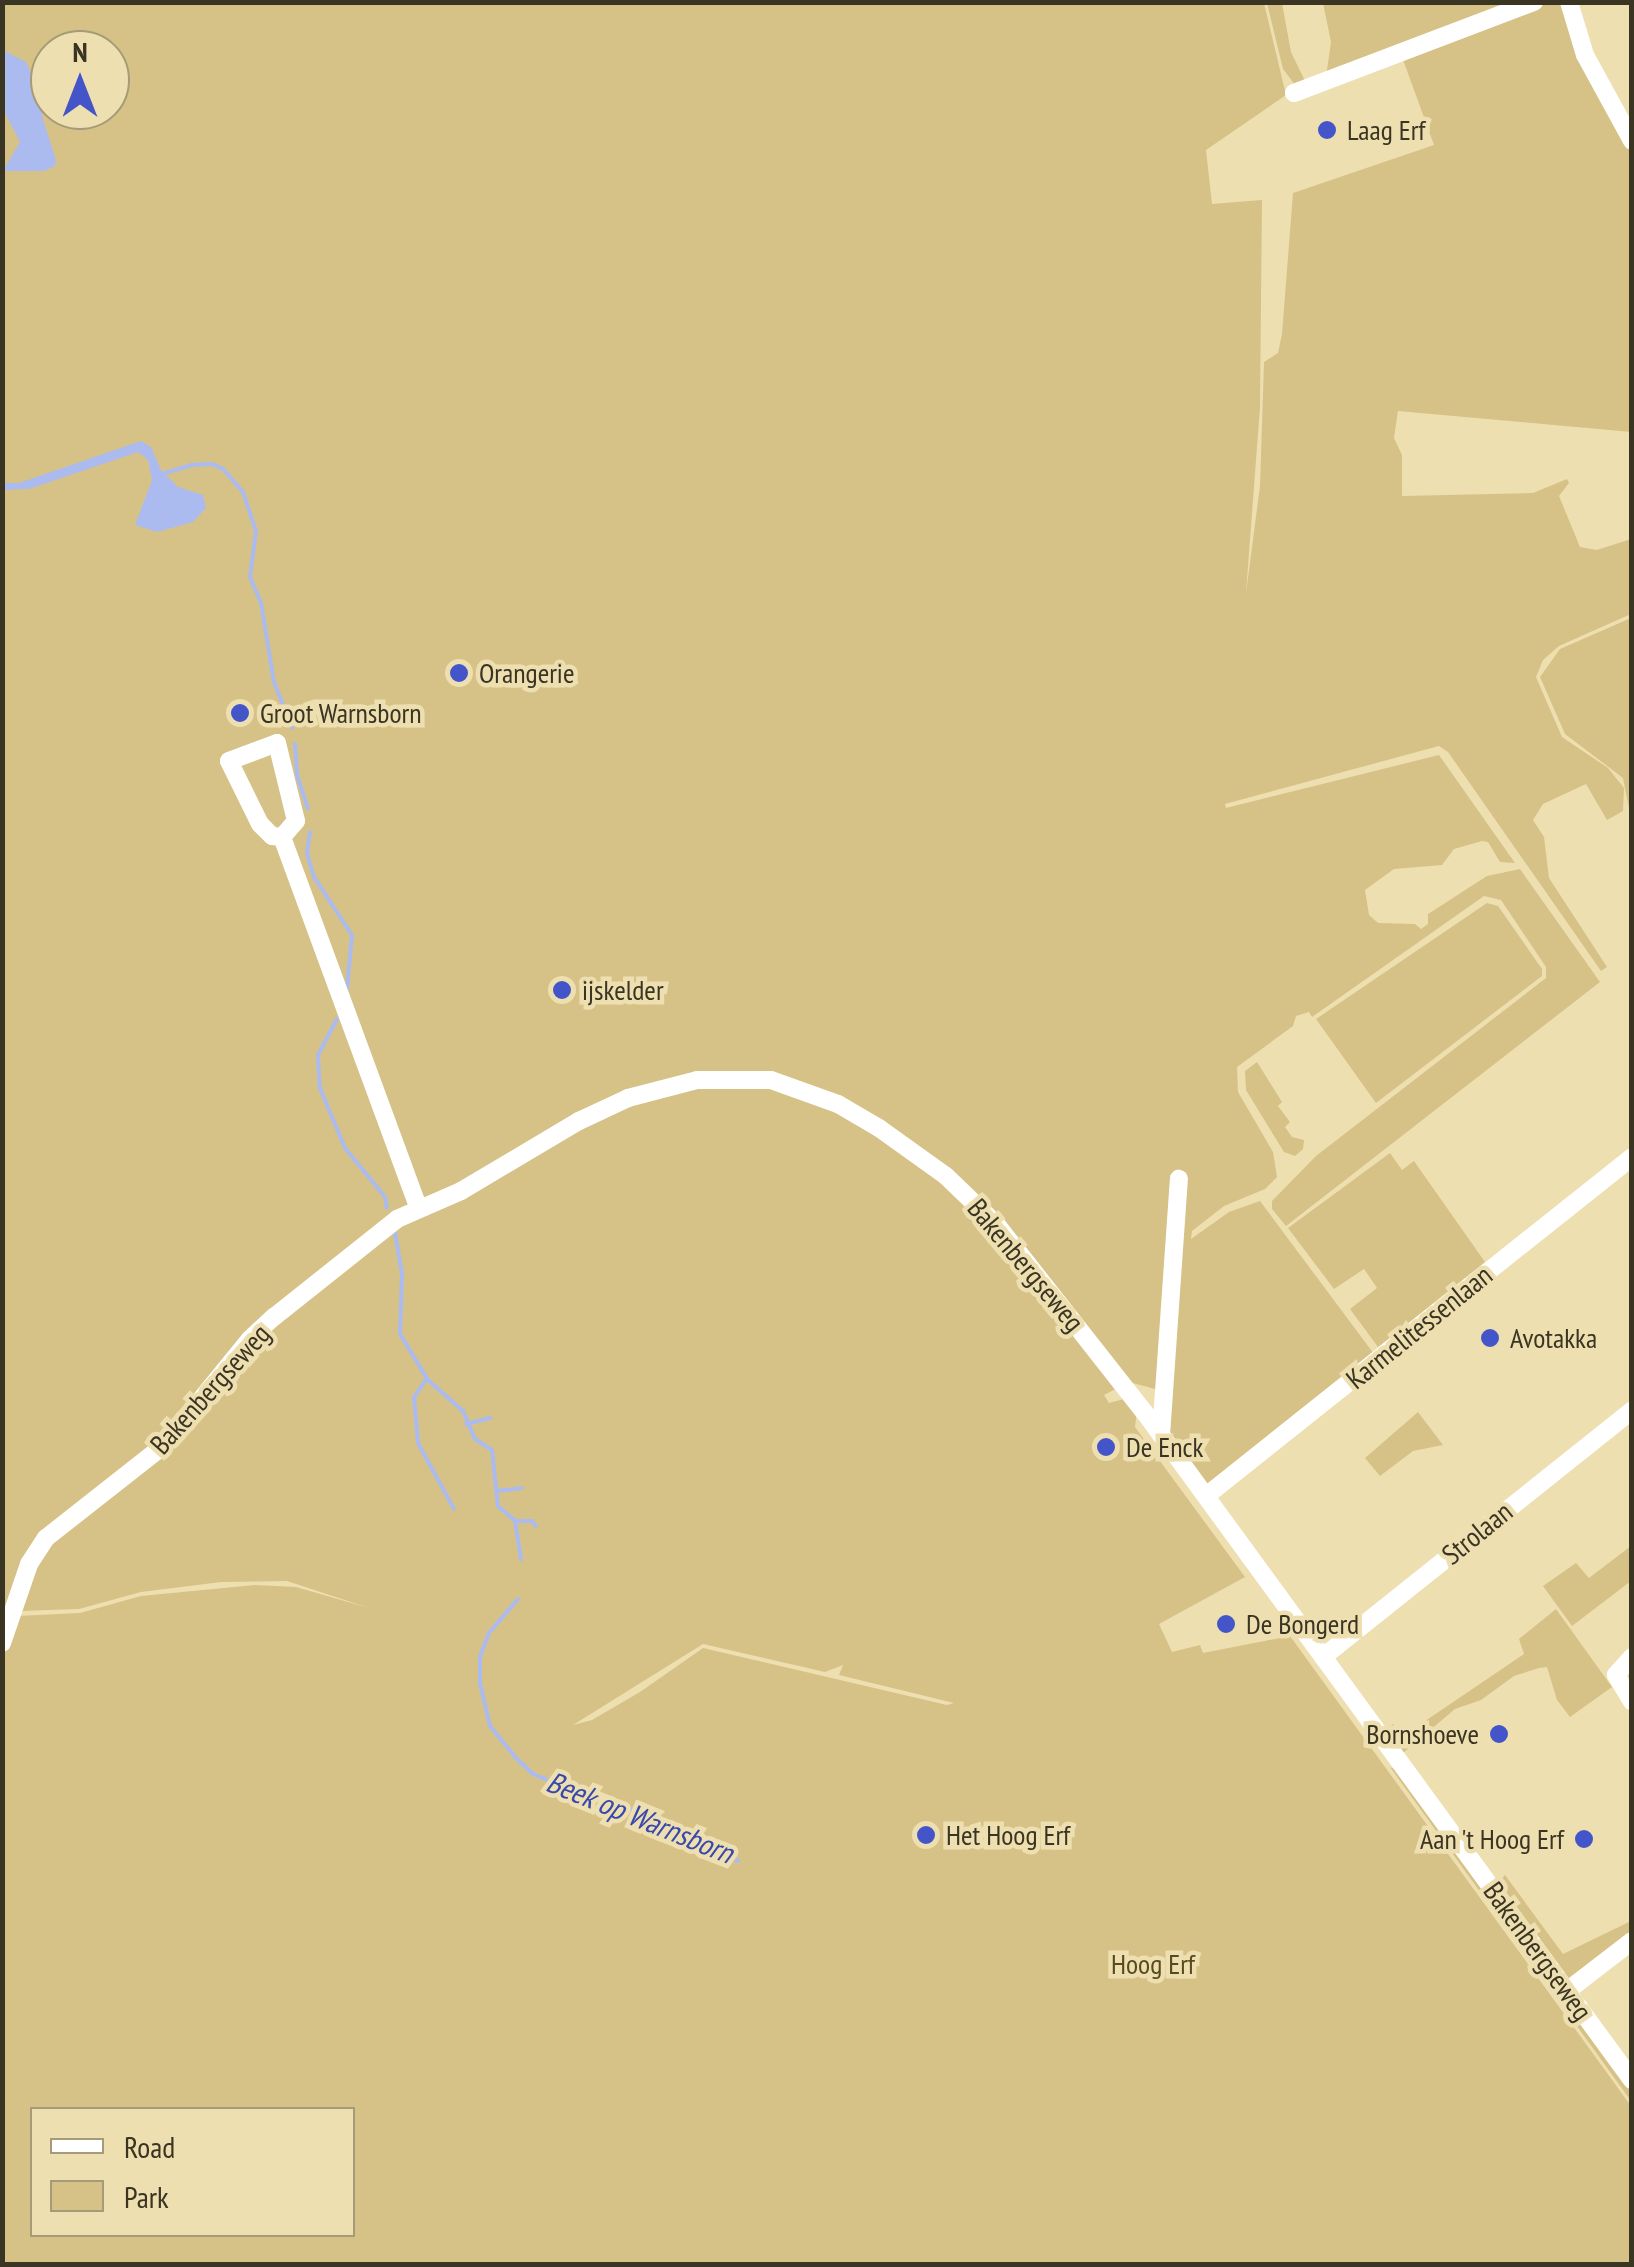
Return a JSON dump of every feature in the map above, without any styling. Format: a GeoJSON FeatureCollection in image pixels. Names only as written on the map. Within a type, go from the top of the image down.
{"type":"FeatureCollection","features":[{"type":"Feature","properties":{"kind":"street"},"geometry":{"type":"LineString","coordinates":[[1294,94],[1534,2]]}},
{"type":"Feature","properties":{"kind":"street"},"geometry":{"type":"LineString","coordinates":[[1569,2],[1585,55],[1632,140]]}},
{"type":"Feature","properties":{"kind":"street"},"geometry":{"type":"LineString","coordinates":[[277,743],[296,821],[282,836],[272,836],[260,824],[229,760],[277,743]]}},
{"type":"Feature","properties":{"kind":"street"},"geometry":{"type":"LineString","coordinates":[[282,836],[418,1208]]}},
{"type":"Feature","properties":{"kind":"street","name":"Bakenbergseweg"},"geometry":{"type":"LineString","coordinates":[[2,1643],[29,1564],[46,1538],[162,1446],[250,1339],[379,1233],[418,1208],[461,1191],[578,1121],[628,1098],[697,1080],[770,1080],[838,1104],[946,1176],[979,1205],[1041,1276],[1632,2080]]}},
{"type":"Feature","properties":{"kind":"street","name":"Karmelitessenlaan"},"geometry":{"type":"LineString","coordinates":[[1206,1496],[1632,1157]]}},
{"type":"Feature","properties":{"kind":"street"},"geometry":{"type":"LineString","coordinates":[[1161,1435],[1179,1179]]}},
{"type":"Feature","properties":{"kind":"street"},"geometry":{"type":"LineString","coordinates":[[1128,1392],[1144,1386],[1164,1390]]}},
{"type":"Feature","properties":{"kind":"street","name":"Strolaan"},"geometry":{"type":"LineString","coordinates":[[1324,1657],[1632,1410]]}},
{"type":"Feature","properties":{"kind":"street"},"geometry":{"type":"LineString","coordinates":[[1632,1657],[1616,1675],[1632,1702]]}},
{"type":"Feature","properties":{"kind":"street"},"geometry":{"type":"LineString","coordinates":[[1567,1991],[1632,1942]]}},
{"type":"Feature","properties":{"kind":"green space","name":"Hoog Erf"},"geometry":{"type":"Polygon","coordinates":[[[3,3],[1264,3],[1286,95],[1206,150],[1212,204],[1262,200],[1260,407],[1246,593],[1260,486],[1264,362],[1278,353],[1282,334],[1293,193],[1434,145],[1402,57],[1545,3],[1564,3],[1587,73],[1631,153],[1631,432],[1398,411],[1394,438],[1402,455],[1402,496],[1533,493],[1567,479],[1569,483],[1559,496],[1580,547],[1597,550],[1631,539],[1631,614],[1559,646],[1543,660],[1536,677],[1562,737],[1608,768],[1624,788],[1623,811],[1607,820],[1586,784],[1543,804],[1533,820],[1544,837],[1549,878],[1607,967],[1601,971],[1448,752],[1439,746],[1225,804],[1226,808],[1439,755],[1515,863],[1500,862],[1488,842],[1482,841],[1454,849],[1442,865],[1394,869],[1365,890],[1369,915],[1378,923],[1415,924],[1421,929],[1428,924],[1428,914],[1487,876],[1520,869],[1600,982],[1286,1226],[1272,1209],[1272,1201],[1316,1156],[1546,978],[1546,967],[1501,900],[1484,896],[1312,1017],[1309,1012],[1296,1016],[1293,1026],[1237,1067],[1238,1092],[1273,1152],[1277,1177],[1265,1189],[1224,1206],[1192,1231],[1191,1239],[1229,1212],[1260,1201],[1374,1354],[1205,1486],[1166,1433],[1166,1392],[1129,1382],[1104,1395],[1109,1403],[1124,1399],[1137,1411],[1135,1427],[1245,1577],[1159,1624],[1172,1652],[1200,1645],[1203,1653],[1290,1636],[1631,2106],[1631,2264],[3,2264],[2,1651],[17,1616],[80,1613],[141,1596],[255,1585],[296,1587],[369,1608],[287,1581],[221,1582],[141,1592],[79,1609],[19,1611],[3,1636],[3,3]],[[703,1644],[573,1725],[592,1720],[640,1692],[703,1648],[947,1705],[954,1703],[839,1675],[843,1665],[825,1672],[703,1644]]]}},
{"type":"Feature","properties":{"kind":"green space"},"geometry":{"type":"Polygon","coordinates":[[[1267,3],[1282,3],[1291,52],[1305,81],[1295,85],[1283,69],[1267,3]]]}},
{"type":"Feature","properties":{"kind":"green space"},"geometry":{"type":"Polygon","coordinates":[[[1323,3],[1524,3],[1326,77],[1331,42],[1323,3]]]}},
{"type":"Feature","properties":{"kind":"green space"},"geometry":{"type":"Polygon","coordinates":[[[1631,618],[1629,808],[1623,778],[1565,734],[1540,677],[1560,649],[1631,618]]]}},
{"type":"Feature","properties":{"kind":"green space"},"geometry":{"type":"Polygon","coordinates":[[[1487,903],[1498,906],[1542,969],[1542,976],[1376,1103],[1316,1019],[1487,903]]]}},
{"type":"Feature","properties":{"kind":"green space"},"geometry":{"type":"Polygon","coordinates":[[[1257,1062],[1282,1102],[1278,1106],[1290,1122],[1285,1127],[1292,1137],[1304,1140],[1303,1149],[1295,1156],[1284,1152],[1246,1090],[1245,1071],[1257,1062]]]}},
{"type":"Feature","properties":{"kind":"green space"},"geometry":{"type":"Polygon","coordinates":[[[1390,1153],[1402,1170],[1414,1161],[1485,1262],[1378,1347],[1350,1309],[1377,1288],[1364,1269],[1334,1289],[1288,1228],[1390,1153]]]}},
{"type":"Feature","properties":{"kind":"green space"},"geometry":{"type":"Polygon","coordinates":[[[1418,1412],[1443,1445],[1413,1451],[1380,1476],[1365,1458],[1418,1412]]]}},
{"type":"Feature","properties":{"kind":"green space"},"geometry":{"type":"Polygon","coordinates":[[[1631,1546],[1631,1581],[1572,1626],[1543,1586],[1576,1563],[1589,1578],[1631,1546]]]}},
{"type":"Feature","properties":{"kind":"green space"},"geometry":{"type":"Polygon","coordinates":[[[1556,1609],[1612,1687],[1570,1717],[1557,1700],[1547,1667],[1539,1668],[1514,1676],[1481,1700],[1455,1709],[1403,1753],[1386,1729],[1393,1724],[1403,1736],[1524,1654],[1519,1639],[1556,1609]]]}},
{"type":"Feature","properties":{"kind":"green space"},"geometry":{"type":"Polygon","coordinates":[[[1390,1767],[1401,1772],[1631,2090],[1631,2101],[1390,1767]]]}},
{"type":"Feature","properties":{"kind":"green space"},"geometry":{"type":"Polygon","coordinates":[[[1505,1875],[1563,1954],[1631,1921],[1631,1935],[1571,1982],[1497,1885],[1505,1875]]]}},
{"type":"Feature","properties":{"kind":"water"},"geometry":{"type":"Polygon","coordinates":[[[3,50],[26,62],[30,71],[30,130],[46,130],[55,166],[44,171],[3,171],[20,142],[4,111],[3,50]]]}},
{"type":"Feature","properties":{"kind":"water"},"geometry":{"type":"Polygon","coordinates":[[[141,441],[151,447],[161,470],[178,487],[203,495],[206,508],[193,522],[157,532],[135,525],[152,480],[148,460],[138,452],[29,489],[3,490],[3,483],[19,483],[141,441]]]}},
{"type":"Feature","properties":{"kind":"waterway","name":"Beek op Warnsborn"},"geometry":{"type":"LineString","coordinates":[[162,474],[191,465],[212,464],[223,469],[243,492],[256,531],[250,577],[261,603],[274,682],[292,728]]}},
{"type":"Feature","properties":{"kind":"waterway","name":"Beek op Warnsborn"},"geometry":{"type":"LineString","coordinates":[[295,744],[297,775],[308,808]]}},
{"type":"Feature","properties":{"kind":"waterway","name":"Beek op Warnsborn"},"geometry":{"type":"LineString","coordinates":[[310,832],[307,853],[314,877],[352,935],[347,989]]}},
{"type":"Feature","properties":{"kind":"waterway","name":"Beek op Warnsborn"},"geometry":{"type":"LineString","coordinates":[[337,1019],[318,1055],[320,1088],[345,1148],[385,1197],[387,1208]]}},
{"type":"Feature","properties":{"kind":"waterway","name":"Beek op Warnsborn"},"geometry":{"type":"LineString","coordinates":[[395,1233],[402,1274],[400,1334],[428,1380],[463,1411],[475,1439],[492,1450],[498,1506],[515,1521],[521,1560]]}},
{"type":"Feature","properties":{"kind":"waterway"},"geometry":{"type":"LineString","coordinates":[[427,1378],[414,1397],[418,1443],[454,1509]]}},
{"type":"Feature","properties":{"kind":"waterway"},"geometry":{"type":"LineString","coordinates":[[466,1424],[490,1418]]}},
{"type":"Feature","properties":{"kind":"waterway"},"geometry":{"type":"LineString","coordinates":[[497,1491],[522,1488]]}},
{"type":"Feature","properties":{"kind":"waterway"},"geometry":{"type":"LineString","coordinates":[[515,1521],[532,1521],[536,1526]]}},
{"type":"Feature","properties":{"kind":"waterway","name":"Beek op Warnsborn"},"geometry":{"type":"LineString","coordinates":[[518,1599],[489,1633],[480,1657],[480,1683],[490,1726],[516,1758],[533,1774],[611,1805],[649,1813],[738,1861]]}},
{"type":"Feature","properties":{"kind":"place","name":"Laag Erf"},"geometry":{"type":"Point","coordinates":[1327,130]}},
{"type":"Feature","properties":{"kind":"place","name":"Orangerie"},"geometry":{"type":"Point","coordinates":[459,673]}},
{"type":"Feature","properties":{"kind":"place","name":"Groot Warnsborn"},"geometry":{"type":"Point","coordinates":[240,713]}},
{"type":"Feature","properties":{"kind":"place","name":"ijskelder"},"geometry":{"type":"Point","coordinates":[562,990]}},
{"type":"Feature","properties":{"kind":"place","name":"Avotakka"},"geometry":{"type":"Point","coordinates":[1490,1338]}},
{"type":"Feature","properties":{"kind":"place","name":"De Enck"},"geometry":{"type":"Point","coordinates":[1106,1447]}},
{"type":"Feature","properties":{"kind":"place","name":"De Bongerd"},"geometry":{"type":"Point","coordinates":[1226,1624]}},
{"type":"Feature","properties":{"kind":"place","name":"Bornshoeve"},"geometry":{"type":"Point","coordinates":[1499,1734]}},
{"type":"Feature","properties":{"kind":"place","name":"Het Hoog Erf"},"geometry":{"type":"Point","coordinates":[926,1835]}},
{"type":"Feature","properties":{"kind":"place","name":"Aan 't Hoog Erf"},"geometry":{"type":"Point","coordinates":[1584,1839]}}]}
